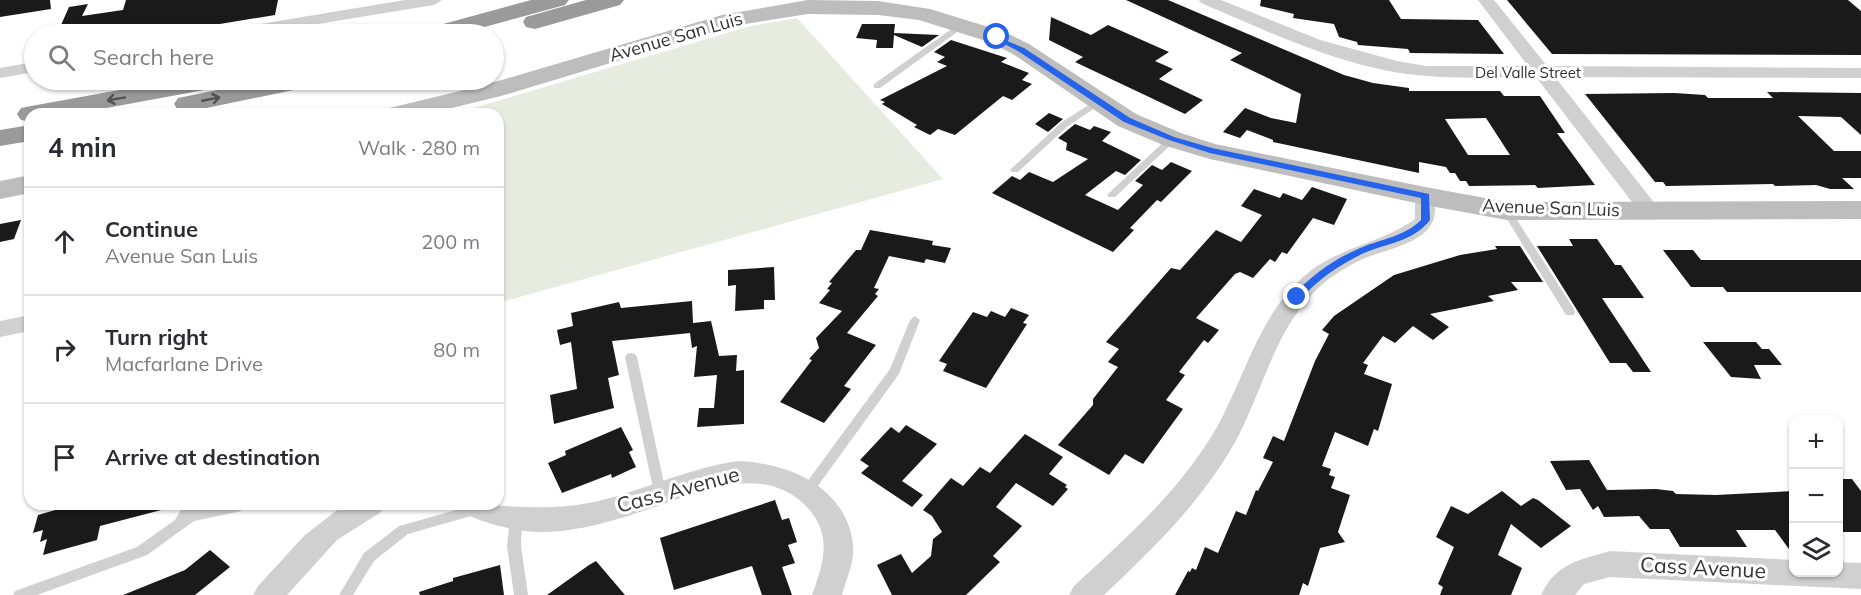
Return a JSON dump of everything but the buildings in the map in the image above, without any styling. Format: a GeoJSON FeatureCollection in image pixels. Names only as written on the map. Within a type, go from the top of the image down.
{"type":"FeatureCollection","features":[{"type":"Feature","properties":{"kind":"highway"},"geometry":{"type":"LineString","coordinates":[[470,24],[557,0]]}},
{"type":"Feature","properties":{"kind":"highway"},"geometry":{"type":"LineString","coordinates":[[504,30],[612,0]]}},
{"type":"Feature","properties":{"kind":"highway"},"geometry":{"type":"LineString","coordinates":[[63,108],[161,90]]}},
{"type":"Feature","properties":{"kind":"highway"},"geometry":{"type":"LineString","coordinates":[[162,108],[253,90]]}},
{"type":"Feature","properties":{"kind":"highway"},"geometry":{"type":"LineString","coordinates":[[0,120],[24,115]]}},
{"type":"Feature","properties":{"kind":"highway"},"geometry":{"type":"LineString","coordinates":[[0,138],[24,134]]}},
{"type":"Feature","properties":{"kind":"street"},"geometry":{"type":"LineString","coordinates":[[289,24],[434,0]]}},
{"type":"Feature","properties":{"kind":"street","name":"Del Valle Street"},"geometry":{"type":"LineString","coordinates":[[1207,0],[1322,48],[1362,61],[1426,71],[1861,73]]}},
{"type":"Feature","properties":{"kind":"street"},"geometry":{"type":"LineString","coordinates":[[1486,0],[1649,210]]}},
{"type":"Feature","properties":{"kind":"street","name":"Avenue San Luis"},"geometry":{"type":"LineString","coordinates":[[504,87],[730,20],[807,4],[878,8],[922,14],[963,25],[1021,50],[1127,120],[1172,139],[1210,151],[1425,196],[1507,211],[1861,210]]}},
{"type":"Feature","properties":{"kind":"street"},"geometry":{"type":"LineString","coordinates":[[0,73],[24,69]]}},
{"type":"Feature","properties":{"kind":"street","name":"Avenue San Luis"},"geometry":{"type":"LineString","coordinates":[[420,108],[495,90]]}},
{"type":"Feature","properties":{"kind":"street"},"geometry":{"type":"LineString","coordinates":[[0,190],[24,185]]}},
{"type":"Feature","properties":{"kind":"street"},"geometry":{"type":"LineString","coordinates":[[1084,595],[1156,528],[1191,488],[1226,434],[1276,325],[1297,297],[1316,277],[1336,264],[1362,251],[1413,233],[1425,220],[1425,196]]}},
{"type":"Feature","properties":{"kind":"street"},"geometry":{"type":"LineString","coordinates":[[1834,210],[1861,216]]}},
{"type":"Feature","properties":{"kind":"street"},"geometry":{"type":"LineString","coordinates":[[0,329],[24,324]]}},
{"type":"Feature","properties":{"kind":"street","name":"Cass Avenue"},"geometry":{"type":"LineString","coordinates":[[488,510],[516,519],[543,522],[579,518],[742,469],[764,472],[808,490]]}},
{"type":"Feature","properties":{"kind":"street"},"geometry":{"type":"LineString","coordinates":[[808,490],[832,521],[838,545],[837,567],[827,595]]}},
{"type":"Feature","properties":{"kind":"street"},"geometry":{"type":"LineString","coordinates":[[268,595],[321,536],[358,510]]}},
{"type":"Feature","properties":{"kind":"street","name":"Cass Avenue"},"geometry":{"type":"LineString","coordinates":[[1556,595],[1575,574],[1610,564],[1861,576]]}},
{"type":"Feature","properties":{"kind":"lane"},"geometry":{"type":"LineString","coordinates":[[877,86],[963,25]]}},
{"type":"Feature","properties":{"kind":"lane"},"geometry":{"type":"LineString","coordinates":[[1015,170],[1065,124],[1098,102]]}},
{"type":"Feature","properties":{"kind":"lane"},"geometry":{"type":"LineString","coordinates":[[1112,195],[1172,139]]}},
{"type":"Feature","properties":{"kind":"lane"},"geometry":{"type":"LineString","coordinates":[[1507,211],[1570,312]]}},
{"type":"Feature","properties":{"kind":"lane"},"geometry":{"type":"LineString","coordinates":[[808,490],[895,371],[915,320]]}},
{"type":"Feature","properties":{"kind":"lane"},"geometry":{"type":"LineString","coordinates":[[631,357],[660,493]]}},
{"type":"Feature","properties":{"kind":"lane"},"geometry":{"type":"LineString","coordinates":[[175,527],[187,510]]}},
{"type":"Feature","properties":{"kind":"lane"},"geometry":{"type":"LineString","coordinates":[[20,595],[142,551],[191,516],[222,510]]}},
{"type":"Feature","properties":{"kind":"lane"},"geometry":{"type":"LineString","coordinates":[[346,595],[369,557],[404,530],[463,510]]}},
{"type":"Feature","properties":{"kind":"lane"},"geometry":{"type":"LineString","coordinates":[[516,519],[514,546],[521,595]]}},
{"type":"Feature","properties":{"kind":"shaded area"},"geometry":{"type":"Polygon","coordinates":[[[797,18],[943,179],[504,301],[504,108],[473,108],[747,27],[797,18]]]}},
{"type":"Feature","properties":{"kind":"route"},"geometry":{"type":"LineString","coordinates":[[997,37],[1021,50],[1127,120],[1172,139],[1210,151],[1425,196],[1427,208],[1425,220],[1413,233],[1362,251],[1336,264],[1316,277],[1297,297]]}}]}
